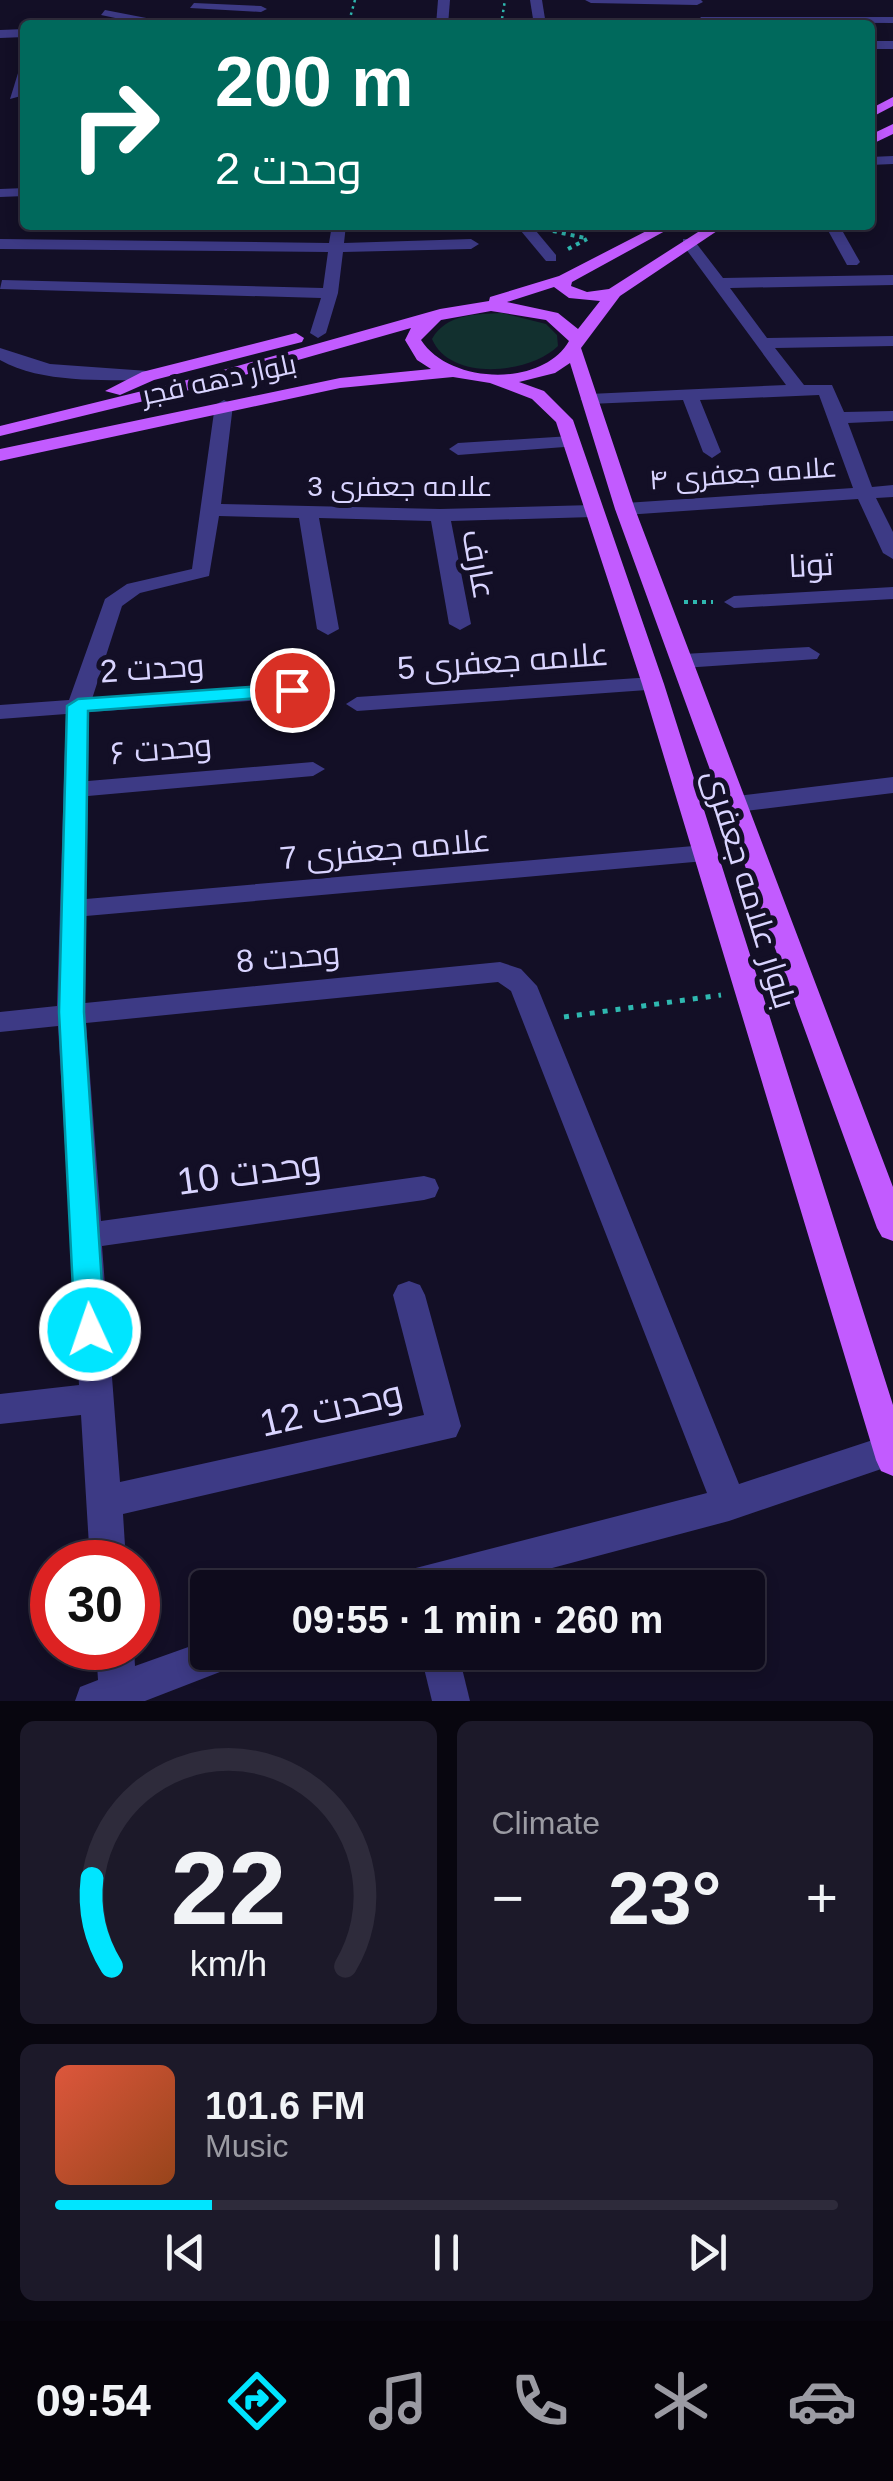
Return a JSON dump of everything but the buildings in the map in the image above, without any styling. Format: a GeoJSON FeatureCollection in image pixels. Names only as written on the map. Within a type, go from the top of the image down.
{"type":"FeatureCollection","features":[{"type":"Feature","properties":{"kind":"main road"},"geometry":{"type":"LineString","coordinates":[[470,307],[566,279],[660,230]]}},
{"type":"Feature","properties":{"kind":"main road"},"geometry":{"type":"LineString","coordinates":[[566,279],[562,288],[574,296],[596,298],[614,293],[710,230]]}},
{"type":"Feature","properties":{"kind":"main road"},"geometry":{"type":"LineString","coordinates":[[494,378],[537,374],[568,360],[614,293]]}},
{"type":"Feature","properties":{"kind":"main road"},"geometry":{"type":"LineString","coordinates":[[470,307],[512,307],[550,316],[564,323],[576,346]]}},
{"type":"Feature","properties":{"kind":"main road","name":"بلوار دهه فجر"},"geometry":{"type":"LineString","coordinates":[[0,431],[200,382],[470,307]]}},
{"type":"Feature","properties":{"kind":"main road"},"geometry":{"type":"LineString","coordinates":[[436,316],[416,332],[415,350],[452,372]]}},
{"type":"Feature","properties":{"kind":"main road"},"geometry":{"type":"LineString","coordinates":[[50,419],[148,376],[318,332],[371,336]]}},
{"type":"Feature","properties":{"kind":"main road","name":"بلوار علامه جعفری"},"geometry":{"type":"LineString","coordinates":[[576,346],[625,510],[893,1228]]}},
{"type":"Feature","properties":{"kind":"main road"},"geometry":{"type":"LineString","coordinates":[[200,382],[332,360],[347,363],[356,373],[340,382]]}},
{"type":"Feature","properties":{"kind":"main road","name":"بلوار دهه فجر"},"geometry":{"type":"LineString","coordinates":[[0,454],[340,382],[452,372],[494,378]]}},
{"type":"Feature","properties":{"kind":"main road","name":"بلوار علامه جعفری"},"geometry":{"type":"LineString","coordinates":[[494,378],[538,395],[564,420],[649,674],[892,1455]]}},
{"type":"Feature","properties":{"kind":"main road"},"geometry":{"type":"LineString","coordinates":[[649,674],[683,661]]}},
{"type":"Feature","properties":{"kind":"street"},"geometry":{"type":"LineString","coordinates":[[104,19],[112,0]]}},
{"type":"Feature","properties":{"kind":"street"},"geometry":{"type":"LineString","coordinates":[[590,0],[697,1]]}},
{"type":"Feature","properties":{"kind":"street"},"geometry":{"type":"LineString","coordinates":[[194,6],[264,4]]}},
{"type":"Feature","properties":{"kind":"street"},"geometry":{"type":"LineString","coordinates":[[33,230],[2,280],[330,293]]}},
{"type":"Feature","properties":{"kind":"street"},"geometry":{"type":"LineString","coordinates":[[318,332],[330,293],[338,230]]}},
{"type":"Feature","properties":{"kind":"street"},"geometry":{"type":"LineString","coordinates":[[527,230],[551,258]]}},
{"type":"Feature","properties":{"kind":"street"},"geometry":{"type":"LineString","coordinates":[[835,230],[852,262]]}},
{"type":"Feature","properties":{"kind":"street"},"geometry":{"type":"LineString","coordinates":[[688,242],[798,389]]}},
{"type":"Feature","properties":{"kind":"street"},"geometry":{"type":"LineString","coordinates":[[0,244],[336,248],[470,244]]}},
{"type":"Feature","properties":{"kind":"street"},"geometry":{"type":"LineString","coordinates":[[719,283],[893,280]]}},
{"type":"Feature","properties":{"kind":"street"},"geometry":{"type":"LineString","coordinates":[[132,313],[144,288]]}},
{"type":"Feature","properties":{"kind":"street"},"geometry":{"type":"LineString","coordinates":[[762,343],[893,341]]}},
{"type":"Feature","properties":{"kind":"street"},"geometry":{"type":"LineString","coordinates":[[3,357],[48,368],[148,376]]}},
{"type":"Feature","properties":{"kind":"street"},"geometry":{"type":"LineString","coordinates":[[589,399],[826,389],[864,492],[893,554]]}},
{"type":"Feature","properties":{"kind":"street"},"geometry":{"type":"LineString","coordinates":[[689,394],[712,452]]}},
{"type":"Feature","properties":{"kind":"street"},"geometry":{"type":"LineString","coordinates":[[107,1540],[71,1012],[78,706],[112,603],[134,588],[202,572],[224,405]]}},
{"type":"Feature","properties":{"kind":"street"},"geometry":{"type":"LineString","coordinates":[[836,418],[893,416]]}},
{"type":"Feature","properties":{"kind":"street"},"geometry":{"type":"LineString","coordinates":[[458,450],[570,442]]}},
{"type":"Feature","properties":{"kind":"street","name":"علامه جعفری ۴"},"geometry":{"type":"LineString","coordinates":[[625,510],[893,491]]}},
{"type":"Feature","properties":{"kind":"street","name":"علامه جعفری 3"},"geometry":{"type":"LineString","coordinates":[[208,510],[440,515],[593,511]]}},
{"type":"Feature","properties":{"kind":"street"},"geometry":{"type":"LineString","coordinates":[[308,514],[328,628]]}},
{"type":"Feature","properties":{"kind":"street","name":"عارف"},"geometry":{"type":"LineString","coordinates":[[440,515],[460,624]]}},
{"type":"Feature","properties":{"kind":"street","name":"تونا"},"geometry":{"type":"LineString","coordinates":[[734,602],[893,593]]}},
{"type":"Feature","properties":{"kind":"street"},"geometry":{"type":"LineString","coordinates":[[683,661],[809,654]]}},
{"type":"Feature","properties":{"kind":"street","name":"علامه جعفری 5"},"geometry":{"type":"LineString","coordinates":[[357,704],[649,674]]}},
{"type":"Feature","properties":{"kind":"street","name":"وحدت 2"},"geometry":{"type":"LineString","coordinates":[[0,712],[292,690]]}},
{"type":"Feature","properties":{"kind":"street","name":"وحدت ۶"},"geometry":{"type":"LineString","coordinates":[[75,790],[313,769]]}},
{"type":"Feature","properties":{"kind":"street"},"geometry":{"type":"LineString","coordinates":[[737,804],[893,785]]}},
{"type":"Feature","properties":{"kind":"street","name":"علامه جعفری 7"},"geometry":{"type":"LineString","coordinates":[[71,909],[705,853]]}},
{"type":"Feature","properties":{"kind":"street","name":"وحدت 8"},"geometry":{"type":"LineString","coordinates":[[0,1022],[500,972],[523,986],[536,1020]]}},
{"type":"Feature","properties":{"kind":"street"},"geometry":{"type":"LineString","coordinates":[[536,1020],[729,1504]]}},
{"type":"Feature","properties":{"kind":"street","name":"وحدت 10"},"geometry":{"type":"LineString","coordinates":[[85,1236],[424,1188]]}},
{"type":"Feature","properties":{"kind":"street","name":"وحدت 12"},"geometry":{"type":"LineString","coordinates":[[104,1502],[444,1426],[409,1296]]}},
{"type":"Feature","properties":{"kind":"street"},"geometry":{"type":"LineString","coordinates":[[0,1409],[95,1398]]}},
{"type":"Feature","properties":{"kind":"street"},"geometry":{"type":"LineString","coordinates":[[478,1570],[729,1504],[892,1455]]}},
{"type":"Feature","properties":{"kind":"street"},"geometry":{"type":"LineString","coordinates":[[106,1696],[190,1665]]}},
{"type":"Feature","properties":{"kind":"street"},"geometry":{"type":"LineString","coordinates":[[106,1696],[111,1670]]}},
{"type":"Feature","properties":{"kind":"street"},"geometry":{"type":"LineString","coordinates":[[443,1670],[451,1701]]}},
{"type":"Feature","properties":{"kind":"path"},"geometry":{"type":"LineString","coordinates":[[660,602],[734,602]]}},
{"type":"Feature","properties":{"kind":"path"},"geometry":{"type":"LineString","coordinates":[[536,1020],[748,992]]}},
{"type":"Feature","properties":{"kind":"green space"},"geometry":{"type":"Polygon","coordinates":[[[502,313],[546,324],[557,335],[558,346],[529,363],[491,369],[455,362],[441,353],[432,339],[453,320],[502,313]]]}},
{"type":"Feature","properties":{"kind":"route"},"geometry":{"type":"LineString","coordinates":[[90,1330],[71,1012],[78,706],[292,690]]}}]}
